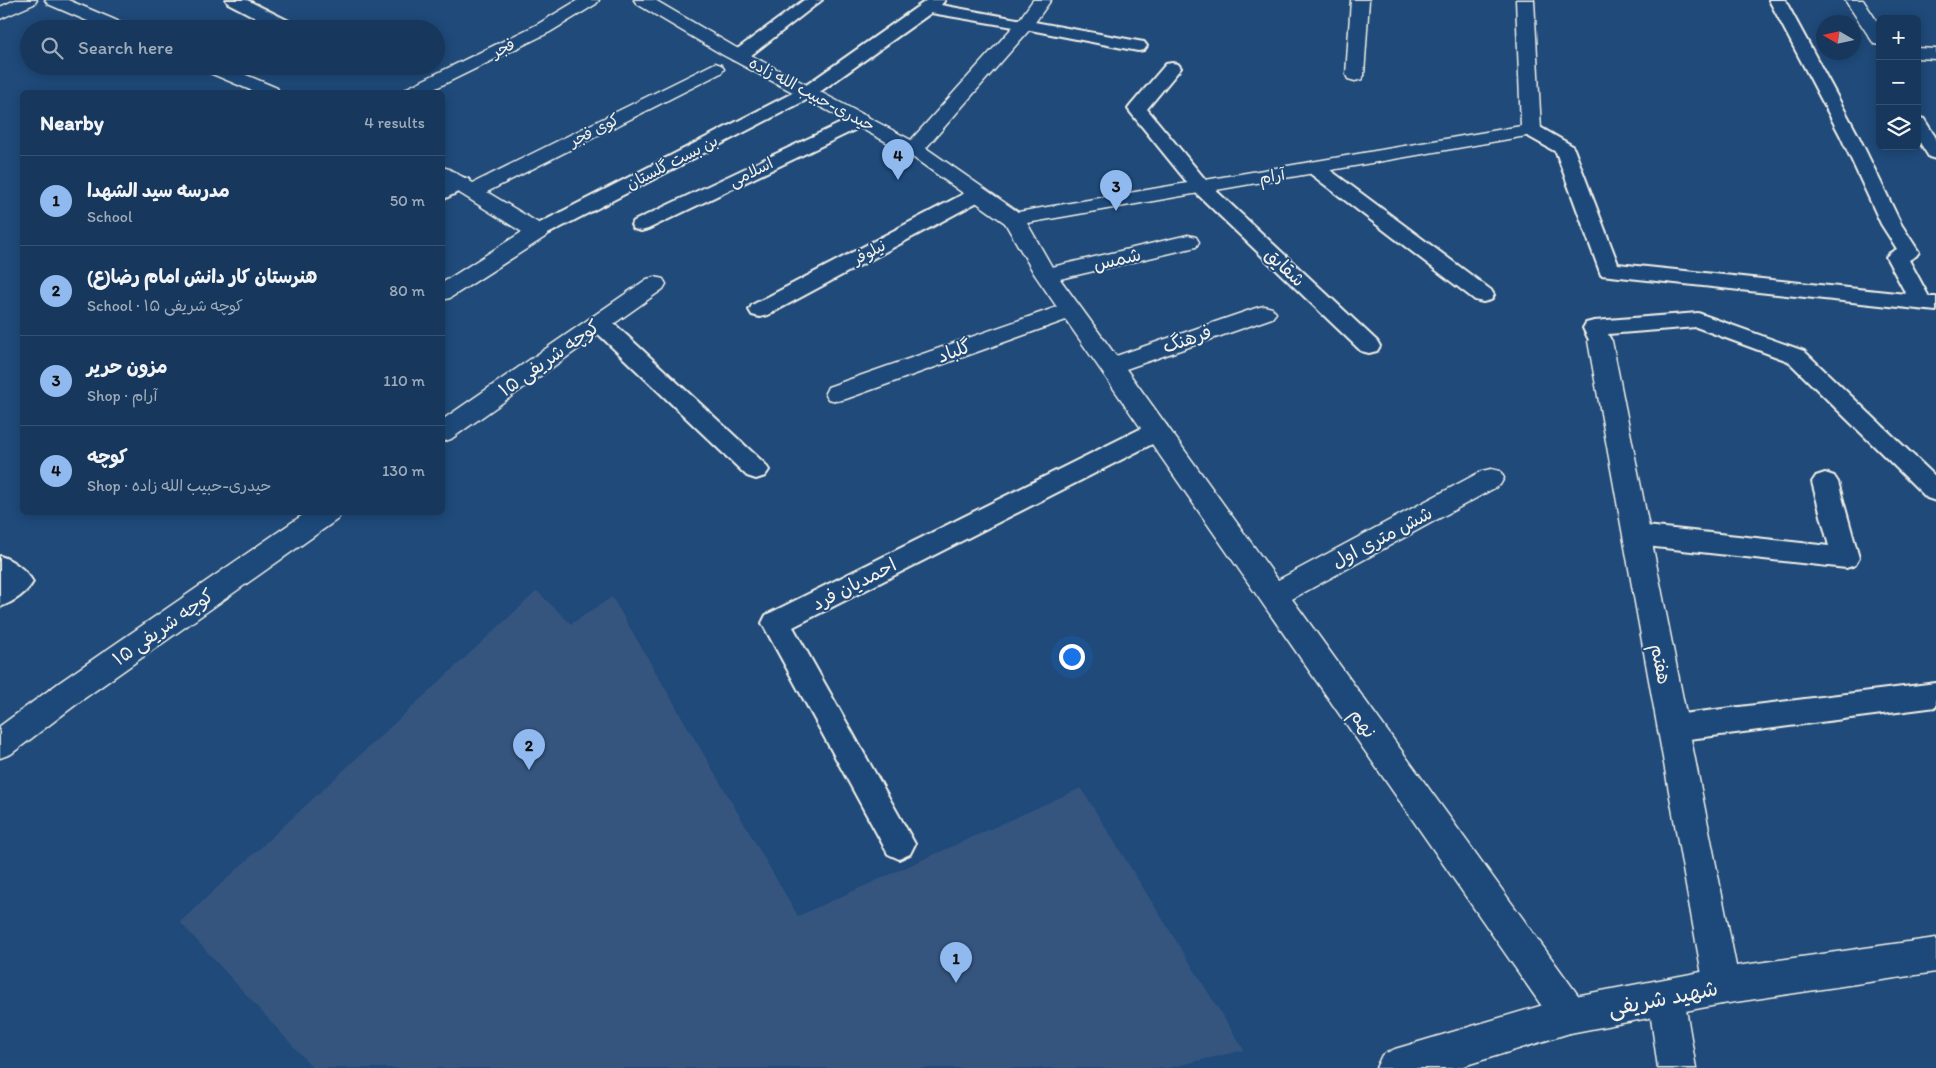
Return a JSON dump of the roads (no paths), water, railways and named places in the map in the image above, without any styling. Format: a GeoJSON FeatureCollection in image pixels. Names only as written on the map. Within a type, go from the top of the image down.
{"type":"FeatureCollection","features":[{"type":"Feature","properties":{"kind":"street"},"geometry":{"type":"LineString","coordinates":[[0,14],[28,0]]}},
{"type":"Feature","properties":{"kind":"street"},"geometry":{"type":"LineString","coordinates":[[54,0],[100,20]]}},
{"type":"Feature","properties":{"kind":"street","name":"فجر"},"geometry":{"type":"LineString","coordinates":[[418,90],[544,28],[590,0]]}},
{"type":"Feature","properties":{"kind":"street"},"geometry":{"type":"LineString","coordinates":[[914,148],[1025,24],[1042,0]]}},
{"type":"Feature","properties":{"kind":"street"},"geometry":{"type":"LineString","coordinates":[[1355,75],[1360,0]]}},
{"type":"Feature","properties":{"kind":"street"},"geometry":{"type":"LineString","coordinates":[[1525,0],[1531,130]]}},
{"type":"Feature","properties":{"kind":"street"},"geometry":{"type":"LineString","coordinates":[[1854,0],[1876,34]]}},
{"type":"Feature","properties":{"kind":"street","name":"حیدری-حبیب الله زاده"},"geometry":{"type":"LineString","coordinates":[[657,3],[739,56],[914,148],[1014,219],[1046,275],[1157,431]]}},
{"type":"Feature","properties":{"kind":"street"},"geometry":{"type":"LineString","coordinates":[[1921,53],[1936,54]]}},
{"type":"Feature","properties":{"kind":"street","name":"کوی فجر"},"geometry":{"type":"LineString","coordinates":[[467,187],[715,69]]}},
{"type":"Feature","properties":{"kind":"street"},"geometry":{"type":"LineString","coordinates":[[230,75],[265,90]]}},
{"type":"Feature","properties":{"kind":"street","name":"آرام"},"geometry":{"type":"LineString","coordinates":[[1014,219],[1531,130]]}},
{"type":"Feature","properties":{"kind":"street"},"geometry":{"type":"LineString","coordinates":[[445,175],[537,232],[445,291]]}},
{"type":"Feature","properties":{"kind":"street","name":"شمس"},"geometry":{"type":"LineString","coordinates":[[1046,275],[1188,242]]}},
{"type":"Feature","properties":{"kind":"street","name":"کوچه شریفی ۱۵"},"geometry":{"type":"LineString","coordinates":[[445,430],[655,284]]}},
{"type":"Feature","properties":{"kind":"street","name":"گلباد"},"geometry":{"type":"LineString","coordinates":[[837,392],[1071,310]]}},
{"type":"Feature","properties":{"kind":"street","name":"فرهنگ"},"geometry":{"type":"LineString","coordinates":[[1110,366],[1264,313]]}},
{"type":"Feature","properties":{"kind":"street","name":"هفتم"},"geometry":{"type":"LineString","coordinates":[[1600,342],[1722,986]]}},
{"type":"Feature","properties":{"kind":"street","name":"نهم"},"geometry":{"type":"LineString","coordinates":[[1157,431],[1570,1015]]}},
{"type":"Feature","properties":{"kind":"street","name":"شش متری اول"},"geometry":{"type":"LineString","coordinates":[[1273,596],[1491,478]]}},
{"type":"Feature","properties":{"kind":"street","name":"کوچه شریفی ۱۵"},"geometry":{"type":"LineString","coordinates":[[0,744],[71,691],[324,515]]}},
{"type":"Feature","properties":{"kind":"street","name":"شهید شریفی"},"geometry":{"type":"LineString","coordinates":[[1395,1068],[1570,1015],[1722,986],[1936,955]]}},
{"type":"Feature","properties":{"kind":"street"},"geometry":{"type":"LineString","coordinates":[[1666,997],[1677,1068]]}},
{"type":"Feature","properties":{"kind":"lane"},"geometry":{"type":"LineString","coordinates":[[234,0],[273,20]]}},
{"type":"Feature","properties":{"kind":"lane"},"geometry":{"type":"LineString","coordinates":[[739,56],[814,0]]}},
{"type":"Feature","properties":{"kind":"lane"},"geometry":{"type":"LineString","coordinates":[[1777,0],[1849,135],[1890,224],[1909,252],[1897,257],[1929,304]]}},
{"type":"Feature","properties":{"kind":"lane"},"geometry":{"type":"LineString","coordinates":[[932,4],[1138,46]]}},
{"type":"Feature","properties":{"kind":"lane","name":"بن بست گلستان"},"geometry":{"type":"LineString","coordinates":[[537,232],[808,92],[932,4]]}},
{"type":"Feature","properties":{"kind":"lane","name":"شقایق"},"geometry":{"type":"LineString","coordinates":[[1172,68],[1138,109],[1202,188],[1369,346]]}},
{"type":"Feature","properties":{"kind":"lane","name":"اسلامی"},"geometry":{"type":"LineString","coordinates":[[641,225],[860,120]]}},
{"type":"Feature","properties":{"kind":"lane"},"geometry":{"type":"LineString","coordinates":[[1921,129],[1936,153]]}},
{"type":"Feature","properties":{"kind":"lane"},"geometry":{"type":"LineString","coordinates":[[1531,130],[1564,149],[1609,270],[1929,304]]}},
{"type":"Feature","properties":{"kind":"lane"},"geometry":{"type":"LineString","coordinates":[[1315,168],[1483,295]]}},
{"type":"Feature","properties":{"kind":"lane"},"geometry":{"type":"LineString","coordinates":[[445,193],[467,187]]}},
{"type":"Feature","properties":{"kind":"lane","name":"نیلوفر"},"geometry":{"type":"LineString","coordinates":[[760,310],[978,194]]}},
{"type":"Feature","properties":{"kind":"lane"},"geometry":{"type":"LineString","coordinates":[[1600,342],[1594,328],[1698,320],[1796,356],[1936,492]]}},
{"type":"Feature","properties":{"kind":"lane"},"geometry":{"type":"LineString","coordinates":[[600,323],[756,470]]}},
{"type":"Feature","properties":{"kind":"lane","name":"احمدیان فرد"},"geometry":{"type":"LineString","coordinates":[[899,844],[776,623],[1157,431]]}},
{"type":"Feature","properties":{"kind":"lane"},"geometry":{"type":"LineString","coordinates":[[1637,535],[1846,558],[1825,482]]}},
{"type":"Feature","properties":{"kind":"lane"},"geometry":{"type":"LineString","coordinates":[[0,566],[19,582],[0,596]]}},
{"type":"Feature","properties":{"kind":"lane"},"geometry":{"type":"LineString","coordinates":[[1674,728],[1936,695]]}},
{"type":"Feature","properties":{"kind":"place","name":"کوچه"},"geometry":{"type":"Point","coordinates":[898,180]}},
{"type":"Feature","properties":{"kind":"place","name":"مزون حریر"},"geometry":{"type":"Point","coordinates":[1116,211]}},
{"type":"Feature","properties":{"kind":"place","name":"هنرستان کار دانش امام رضا(ع)"},"geometry":{"type":"Point","coordinates":[529,770]}},
{"type":"Feature","properties":{"kind":"place","name":"مدرسه سید الشهدا"},"geometry":{"type":"Point","coordinates":[956,983]}}]}
